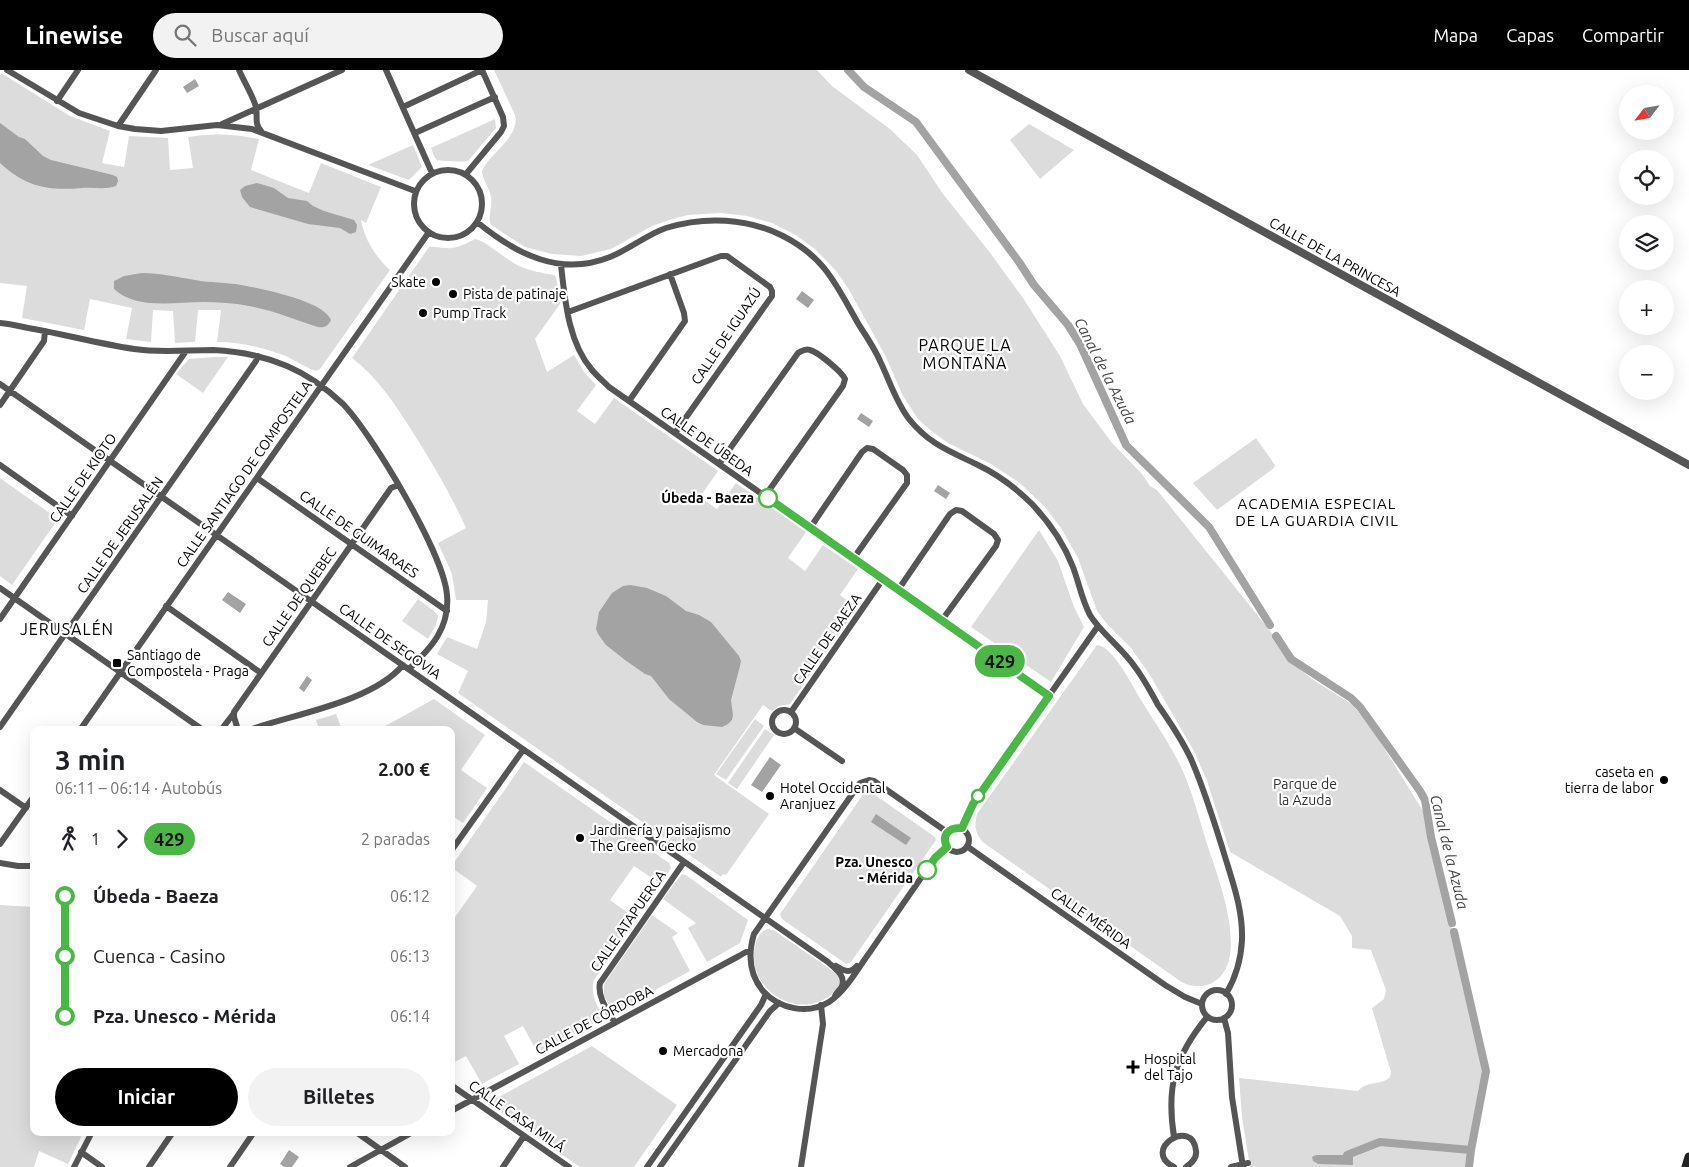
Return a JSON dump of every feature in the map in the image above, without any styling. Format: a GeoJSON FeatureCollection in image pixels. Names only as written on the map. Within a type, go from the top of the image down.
{"type":"FeatureCollection","features":[{"type":"Feature","properties":{"kind":"main road"},"geometry":{"type":"LineString","coordinates":[[1686,1167],[1689,1157]]}},
{"type":"Feature","properties":{"kind":"street"},"geometry":{"type":"LineString","coordinates":[[7,70],[79,113],[118,126],[161,131],[218,125],[244,127],[261,131],[415,191]]}},
{"type":"Feature","properties":{"kind":"street"},"geometry":{"type":"LineString","coordinates":[[57,101],[78,70]]}},
{"type":"Feature","properties":{"kind":"street"},"geometry":{"type":"LineString","coordinates":[[118,126],[156,70]]}},
{"type":"Feature","properties":{"kind":"street"},"geometry":{"type":"LineString","coordinates":[[239,70],[257,109],[257,127],[261,131]]}},
{"type":"Feature","properties":{"kind":"street"},"geometry":{"type":"LineString","coordinates":[[218,125],[342,70]]}},
{"type":"Feature","properties":{"kind":"street"},"geometry":{"type":"LineString","coordinates":[[386,70],[432,173]]}},
{"type":"Feature","properties":{"kind":"street"},"geometry":{"type":"LineString","coordinates":[[403,107],[482,70],[503,117],[504,126],[466,174]]}},
{"type":"Feature","properties":{"kind":"street","name":"CALLE DE LA PRINCESA"},"geometry":{"type":"LineString","coordinates":[[969,70],[1689,465]]}},
{"type":"Feature","properties":{"kind":"street"},"geometry":{"type":"LineString","coordinates":[[415,133],[495,97]]}},
{"type":"Feature","properties":{"kind":"street"},"geometry":{"type":"LineString","coordinates":[[455,170],[466,174],[474,181],[483,198],[482,212],[478,222],[464,234],[449,239],[438,237],[420,224],[415,214],[413,202],[415,191],[432,173],[455,170]]}},
{"type":"Feature","properties":{"kind":"street"},"geometry":{"type":"LineString","coordinates":[[478,222],[503,242],[522,253],[561,265],[593,262],[610,257],[664,229],[705,220],[727,220],[748,223],[785,237],[806,250],[826,269],[841,290],[882,364],[896,398],[909,419],[927,437],[948,452],[976,464],[1014,487],[1048,522],[1064,548],[1087,608],[1098,626],[1135,667],[1180,739],[1198,776],[1233,885],[1242,922],[1240,956],[1236,973],[1226,994]]}},
{"type":"Feature","properties":{"kind":"street","name":"CALLE SANTIAGO DE COMPOSTELA"},"geometry":{"type":"LineString","coordinates":[[83,726],[429,232]]}},
{"type":"Feature","properties":{"kind":"street","name":"CALLE DE IGUAZÚ"},"geometry":{"type":"LineString","coordinates":[[568,312],[721,256],[727,256],[770,287],[772,296],[676,433]]}},
{"type":"Feature","properties":{"kind":"street","name":"CALLE DE ÚBEDA"},"geometry":{"type":"LineString","coordinates":[[561,265],[572,331],[580,352],[592,370],[609,386],[1049,696]]}},
{"type":"Feature","properties":{"kind":"street"},"geometry":{"type":"LineString","coordinates":[[630,401],[685,321],[670,274]]}},
{"type":"Feature","properties":{"kind":"street"},"geometry":{"type":"LineString","coordinates":[[0,323],[132,349],[228,351],[258,356],[287,366],[322,386],[344,405],[358,423],[398,485],[422,529],[444,576],[447,595],[442,628],[433,645],[409,669]]}},
{"type":"Feature","properties":{"kind":"street"},"geometry":{"type":"LineString","coordinates":[[0,405],[44,341],[45,331]]}},
{"type":"Feature","properties":{"kind":"street"},"geometry":{"type":"LineString","coordinates":[[719,464],[798,353],[810,350],[842,373],[845,379],[843,386],[765,496]]}},
{"type":"Feature","properties":{"kind":"street","name":"CALLE DE KIOTO"},"geometry":{"type":"LineString","coordinates":[[0,619],[186,351]]}},
{"type":"Feature","properties":{"kind":"street","name":"CALLE DE JERUSALÉN"},"geometry":{"type":"LineString","coordinates":[[0,727],[258,356]]}},
{"type":"Feature","properties":{"kind":"street","name":"CALLE DE SEGOVIA"},"geometry":{"type":"LineString","coordinates":[[0,384],[788,934]]}},
{"type":"Feature","properties":{"kind":"street"},"geometry":{"type":"LineString","coordinates":[[810,528],[862,452],[867,448],[873,449],[903,470],[907,475],[906,482],[854,559]]}},
{"type":"Feature","properties":{"kind":"street"},"geometry":{"type":"LineString","coordinates":[[0,465],[72,516]]}},
{"type":"Feature","properties":{"kind":"street","name":"CALLE DE GUIMARAES"},"geometry":{"type":"LineString","coordinates":[[256,478],[446,611]]}},
{"type":"Feature","properties":{"kind":"street","name":"CALLE DE QUEBEC"},"geometry":{"type":"LineString","coordinates":[[224,726],[391,488],[398,485]]}},
{"type":"Feature","properties":{"kind":"street"},"geometry":{"type":"LineString","coordinates":[[898,590],[950,514],[956,510],[962,511],[994,534],[998,540],[996,546],[942,620]]}},
{"type":"Feature","properties":{"kind":"street","name":"CALLE DE BAEZA"},"geometry":{"type":"LineString","coordinates":[[791,712],[883,580]]}},
{"type":"Feature","properties":{"kind":"street"},"geometry":{"type":"LineString","coordinates":[[0,588],[197,726]]}},
{"type":"Feature","properties":{"kind":"street"},"geometry":{"type":"LineString","coordinates":[[166,606],[262,673]]}},
{"type":"Feature","properties":{"kind":"street"},"geometry":{"type":"LineString","coordinates":[[962,828],[973,804],[1098,626]]}},
{"type":"Feature","properties":{"kind":"street"},"geometry":{"type":"LineString","coordinates":[[263,726],[341,702],[391,677],[403,665]]}},
{"type":"Feature","properties":{"kind":"street"},"geometry":{"type":"LineString","coordinates":[[782,710],[791,712],[795,718],[794,728],[787,734],[782,734],[773,728],[773,716],[777,712],[782,710]]}},
{"type":"Feature","properties":{"kind":"street"},"geometry":{"type":"LineString","coordinates":[[234,712],[237,726]]}},
{"type":"Feature","properties":{"kind":"street"},"geometry":{"type":"LineString","coordinates":[[794,728],[842,761]]}},
{"type":"Feature","properties":{"kind":"street"},"geometry":{"type":"LineString","coordinates":[[455,846],[523,750]]}},
{"type":"Feature","properties":{"kind":"street"},"geometry":{"type":"LineString","coordinates":[[947,832],[874,782],[864,781],[856,788],[765,918],[751,943],[750,963],[754,976],[766,994],[779,1003],[799,1009],[811,1008],[830,1001],[865,959],[935,858],[947,847]]}},
{"type":"Feature","properties":{"kind":"street"},"geometry":{"type":"LineString","coordinates":[[0,790],[26,808]]}},
{"type":"Feature","properties":{"kind":"street"},"geometry":{"type":"LineString","coordinates":[[0,844],[30,802]]}},
{"type":"Feature","properties":{"kind":"street"},"geometry":{"type":"LineString","coordinates":[[954,828],[962,828],[968,834],[968,847],[954,852],[947,847],[945,840],[947,832],[954,828]]}},
{"type":"Feature","properties":{"kind":"street","name":"CALLE MÉRIDA"},"geometry":{"type":"LineString","coordinates":[[968,847],[1158,980],[1185,997],[1202,1004]]}},
{"type":"Feature","properties":{"kind":"street","name":"CALLE ATAPUERCA"},"geometry":{"type":"LineString","coordinates":[[615,1023],[601,999],[600,983],[684,862]]}},
{"type":"Feature","properties":{"kind":"street"},"geometry":{"type":"LineString","coordinates":[[0,863],[30,866]]}},
{"type":"Feature","properties":{"kind":"street"},"geometry":{"type":"LineString","coordinates":[[757,931],[770,926],[788,934],[830,964],[840,973],[843,981],[835,996]]}},
{"type":"Feature","properties":{"kind":"street","name":"CALLE DE CÓRDOBA"},"geometry":{"type":"LineString","coordinates":[[455,1110],[738,956],[750,952]]}},
{"type":"Feature","properties":{"kind":"street"},"geometry":{"type":"LineString","coordinates":[[830,964],[850,972],[865,959]]}},
{"type":"Feature","properties":{"kind":"street"},"geometry":{"type":"LineString","coordinates":[[1217,991],[1226,994],[1232,1004],[1230,1012],[1224,1018],[1216,1020],[1208,1017],[1202,1009],[1203,1000],[1209,993],[1217,991]]}},
{"type":"Feature","properties":{"kind":"street"},"geometry":{"type":"LineString","coordinates":[[647,1167],[762,1006],[766,994]]}},
{"type":"Feature","properties":{"kind":"street"},"geometry":{"type":"LineString","coordinates":[[660,1167],[770,1011],[779,1003]]}},
{"type":"Feature","properties":{"kind":"street"},"geometry":{"type":"LineString","coordinates":[[801,1167],[823,1024],[821,1005]]}},
{"type":"Feature","properties":{"kind":"street"},"geometry":{"type":"LineString","coordinates":[[1174,1137],[1171,1108],[1172,1087],[1177,1066],[1190,1039],[1208,1017]]}},
{"type":"Feature","properties":{"kind":"street"},"geometry":{"type":"LineString","coordinates":[[1224,1018],[1228,1033],[1232,1097],[1245,1165],[1231,1167]]}},
{"type":"Feature","properties":{"kind":"street","name":"CALLE CASA MILÁ"},"geometry":{"type":"LineString","coordinates":[[455,1088],[569,1167]]}},
{"type":"Feature","properties":{"kind":"street"},"geometry":{"type":"LineString","coordinates":[[74,1167],[90,1136]]}},
{"type":"Feature","properties":{"kind":"street"},"geometry":{"type":"LineString","coordinates":[[149,1167],[171,1136]]}},
{"type":"Feature","properties":{"kind":"street"},"geometry":{"type":"LineString","coordinates":[[230,1167],[251,1136]]}},
{"type":"Feature","properties":{"kind":"street"},"geometry":{"type":"LineString","coordinates":[[362,1136],[405,1167]]}},
{"type":"Feature","properties":{"kind":"street"},"geometry":{"type":"LineString","coordinates":[[350,1167],[406,1136]]}},
{"type":"Feature","properties":{"kind":"street"},"geometry":{"type":"LineString","coordinates":[[503,1167],[524,1136]]}},
{"type":"Feature","properties":{"kind":"street"},"geometry":{"type":"LineString","coordinates":[[1174,1167],[1166,1161],[1164,1151],[1168,1141],[1174,1137],[1182,1136],[1187,1137],[1195,1145],[1196,1156],[1186,1167]]}},
{"type":"Feature","properties":{"kind":"street"},"geometry":{"type":"LineString","coordinates":[[81,1152],[102,1167]]}},
{"type":"Feature","properties":{"kind":"green space","name":"Parque de la Azuda"},"geometry":{"type":"Polygon","coordinates":[[[494,70],[817,70],[832,86],[890,129],[917,155],[943,194],[988,250],[1023,298],[1060,356],[1083,404],[1112,443],[1142,474],[1150,486],[1157,490],[1271,632],[1287,659],[1312,679],[1353,705],[1376,735],[1423,811],[1430,850],[1453,933],[1457,961],[1465,986],[1484,1071],[1467,1167],[1250,1167],[1242,1117],[1239,1078],[1358,1091],[1366,1085],[1386,1080],[1390,1077],[1391,1072],[1372,1008],[1384,999],[1386,990],[1371,950],[1352,948],[1352,936],[1340,916],[1230,852],[1207,781],[1195,753],[1150,675],[1131,648],[1097,611],[1078,558],[1061,528],[1045,507],[1020,483],[991,464],[948,443],[918,419],[903,396],[885,355],[848,288],[837,272],[815,249],[796,235],[772,223],[747,216],[721,213],[688,215],[676,218],[652,226],[611,249],[581,256],[552,254],[525,247],[491,225],[491,197],[482,171],[491,157],[509,138],[515,123],[515,115],[494,70]]]}},
{"type":"Feature","properties":{"kind":"green space"},"geometry":{"type":"Polygon","coordinates":[[[1,73],[70,116],[110,131],[102,163],[124,167],[129,136],[168,138],[170,170],[193,168],[188,137],[233,135],[259,139],[251,170],[309,193],[321,163],[381,187],[366,223],[361,220],[371,247],[390,270],[320,369],[316,371],[288,357],[262,348],[244,344],[217,342],[221,310],[198,310],[195,342],[175,343],[173,311],[153,310],[151,342],[126,339],[132,308],[90,299],[84,330],[22,318],[27,286],[0,283],[1,73]]]}},
{"type":"Feature","properties":{"kind":"green space"},"geometry":{"type":"Polygon","coordinates":[[[495,119],[496,128],[468,161],[442,161],[435,158],[431,148],[495,119]]]}},
{"type":"Feature","properties":{"kind":"green space"},"geometry":{"type":"Polygon","coordinates":[[[1029,124],[1074,150],[1040,179],[1010,140],[1029,124]]]}},
{"type":"Feature","properties":{"kind":"green space"},"geometry":{"type":"Polygon","coordinates":[[[413,145],[422,167],[409,180],[368,165],[413,145]]]}},
{"type":"Feature","properties":{"kind":"green space"},"geometry":{"type":"Polygon","coordinates":[[[475,239],[519,266],[556,277],[560,304],[535,339],[547,372],[574,355],[584,372],[596,385],[577,411],[595,424],[614,398],[718,471],[700,497],[717,509],[736,483],[806,532],[788,558],[805,571],[823,545],[858,569],[840,595],[857,608],[790,704],[779,706],[772,711],[763,705],[714,775],[769,814],[726,875],[723,874],[721,877],[458,693],[468,671],[437,654],[447,637],[477,649],[486,622],[488,600],[456,600],[452,574],[438,543],[466,528],[441,479],[399,411],[378,383],[352,358],[429,247],[454,248],[475,239]]]}},
{"type":"Feature","properties":{"kind":"green space"},"geometry":{"type":"Polygon","coordinates":[[[228,357],[203,393],[176,374],[189,359],[228,357]]]}},
{"type":"Feature","properties":{"kind":"green space"},"geometry":{"type":"Polygon","coordinates":[[[1256,438],[1275,465],[1274,468],[1217,510],[1193,483],[1256,438]]]}},
{"type":"Feature","properties":{"kind":"green space"},"geometry":{"type":"Polygon","coordinates":[[[0,478],[58,519],[12,585],[0,576],[0,478]]]}},
{"type":"Feature","properties":{"kind":"green space"},"geometry":{"type":"Polygon","coordinates":[[[1039,530],[1058,561],[1074,607],[1084,627],[1051,682],[971,627],[1039,530]]]}},
{"type":"Feature","properties":{"kind":"green space"},"geometry":{"type":"Polygon","coordinates":[[[418,599],[438,616],[436,625],[428,639],[402,621],[418,599]]]}},
{"type":"Feature","properties":{"kind":"green space"},"geometry":{"type":"Polygon","coordinates":[[[1097,645],[1110,652],[1128,677],[1178,760],[1195,805],[1223,894],[1231,937],[1230,956],[1224,972],[1208,985],[1188,985],[1180,981],[984,843],[977,833],[977,814],[1097,645]]]}},
{"type":"Feature","properties":{"kind":"green space"},"geometry":{"type":"Polygon","coordinates":[[[434,699],[485,735],[461,770],[487,788],[463,823],[455,818],[455,726],[385,726],[434,699]]]}},
{"type":"Feature","properties":{"kind":"green space"},"geometry":{"type":"Polygon","coordinates":[[[336,714],[340,726],[318,726],[316,720],[336,714]]]}},
{"type":"Feature","properties":{"kind":"green space"},"geometry":{"type":"Polygon","coordinates":[[[755,719],[764,726],[726,780],[716,774],[755,719]]]}},
{"type":"Feature","properties":{"kind":"green space"},"geometry":{"type":"Polygon","coordinates":[[[765,729],[774,735],[737,789],[728,783],[765,729]]]}},
{"type":"Feature","properties":{"kind":"green space"},"geometry":{"type":"Polygon","coordinates":[[[524,762],[669,863],[671,868],[661,884],[634,866],[610,900],[636,919],[594,980],[594,995],[604,1018],[538,1054],[523,1026],[504,1036],[519,1064],[482,1084],[466,1056],[455,1062],[455,917],[477,886],[455,870],[455,861],[524,762]]]}},
{"type":"Feature","properties":{"kind":"green space"},"geometry":{"type":"Polygon","coordinates":[[[868,790],[935,837],[936,840],[851,962],[846,964],[782,919],[780,914],[864,793],[868,790]]]}},
{"type":"Feature","properties":{"kind":"green space"},"geometry":{"type":"Polygon","coordinates":[[[682,874],[748,920],[740,943],[707,962],[688,928],[696,923],[663,899],[682,874]]]}},
{"type":"Feature","properties":{"kind":"green space"},"geometry":{"type":"Polygon","coordinates":[[[0,905],[30,907],[30,1136],[82,1136],[68,1164],[39,1151],[34,1167],[0,1167],[0,905]]]}},
{"type":"Feature","properties":{"kind":"green space"},"geometry":{"type":"Polygon","coordinates":[[[652,915],[678,933],[672,937],[690,971],[613,1013],[604,995],[604,984],[652,915]]]}},
{"type":"Feature","properties":{"kind":"green space"},"geometry":{"type":"Polygon","coordinates":[[[768,929],[775,931],[837,974],[840,982],[830,996],[812,1004],[798,1004],[785,1001],[764,985],[757,973],[754,960],[755,946],[761,933],[768,929]]]}},
{"type":"Feature","properties":{"kind":"green space"},"geometry":{"type":"Polygon","coordinates":[[[592,1046],[677,1105],[634,1167],[580,1167],[493,1105],[495,1099],[592,1046]]]}},
{"type":"Feature","properties":{"kind":"shaded area"},"geometry":{"type":"Polygon","coordinates":[[[195,79],[199,86],[187,93],[183,87],[195,79]]]}},
{"type":"Feature","properties":{"kind":"shaded area"},"geometry":{"type":"Polygon","coordinates":[[[0,123],[19,137],[25,139],[43,156],[51,160],[113,175],[117,177],[116,186],[58,189],[38,186],[28,182],[0,163],[0,123]]]}},
{"type":"Feature","properties":{"kind":"shaded area"},"geometry":{"type":"Polygon","coordinates":[[[257,183],[274,188],[288,198],[307,201],[324,211],[354,220],[357,225],[356,232],[350,234],[340,228],[308,224],[250,207],[242,197],[240,190],[245,186],[257,183]]]}},
{"type":"Feature","properties":{"kind":"shaded area"},"geometry":{"type":"Polygon","coordinates":[[[142,273],[235,284],[276,292],[305,301],[317,307],[326,313],[331,320],[326,326],[318,327],[267,310],[238,304],[144,302],[123,296],[114,289],[114,281],[124,276],[142,273]]]}},
{"type":"Feature","properties":{"kind":"shaded area"},"geometry":{"type":"Polygon","coordinates":[[[802,291],[814,300],[808,308],[796,299],[802,291]]]}},
{"type":"Feature","properties":{"kind":"shaded area"},"geometry":{"type":"Polygon","coordinates":[[[861,413],[873,421],[869,427],[857,419],[861,413]]]}},
{"type":"Feature","properties":{"kind":"shaded area"},"geometry":{"type":"Polygon","coordinates":[[[938,485],[950,493],[946,499],[934,491],[938,485]]]}},
{"type":"Feature","properties":{"kind":"shaded area"},"geometry":{"type":"Polygon","coordinates":[[[630,585],[647,588],[666,596],[686,611],[699,615],[711,622],[739,656],[741,661],[731,700],[733,715],[732,720],[728,724],[722,727],[703,725],[697,722],[669,699],[651,676],[645,674],[606,645],[598,634],[596,629],[599,612],[612,593],[623,586],[630,585]]]}},
{"type":"Feature","properties":{"kind":"shaded area"},"geometry":{"type":"Polygon","coordinates":[[[228,592],[246,604],[240,613],[222,600],[228,592]]]}},
{"type":"Feature","properties":{"kind":"shaded area"},"geometry":{"type":"Polygon","coordinates":[[[307,676],[312,680],[304,692],[299,688],[307,676]]]}},
{"type":"Feature","properties":{"kind":"shaded area"},"geometry":{"type":"Polygon","coordinates":[[[770,757],[781,765],[762,792],[751,785],[770,757]]]}},
{"type":"Feature","properties":{"kind":"shaded area"},"geometry":{"type":"Polygon","coordinates":[[[876,814],[911,838],[906,845],[871,822],[876,814]]]}},
{"type":"Feature","properties":{"kind":"shaded area"},"geometry":{"type":"Polygon","coordinates":[[[289,1150],[299,1157],[292,1167],[284,1167],[280,1164],[289,1150]]]}},
{"type":"Feature","properties":{"kind":"shaded area"},"geometry":{"type":"Polygon","coordinates":[[[1316,1155],[1353,1155],[1353,1165],[1318,1164],[1313,1161],[1312,1157],[1316,1155]]]}},
{"type":"Feature","properties":{"kind":"waterway","name":"Canal de la Azuda"},"geometry":{"type":"LineString","coordinates":[[848,70],[864,87],[916,122],[1034,285],[1068,325],[1080,344],[1126,445],[1209,527],[1270,625]]}},
{"type":"Feature","properties":{"kind":"waterway","name":"Canal de la Azuda"},"geometry":{"type":"LineString","coordinates":[[1276,636],[1291,659],[1351,698],[1360,707],[1420,791],[1425,800],[1431,837],[1452,923]]}},
{"type":"Feature","properties":{"kind":"waterway","name":"Canal de la Azuda"},"geometry":{"type":"LineString","coordinates":[[1454,932],[1486,1071],[1469,1167]]}},
{"type":"Feature","properties":{"kind":"waterway"},"geometry":{"type":"LineString","coordinates":[[1347,1158],[1347,1155],[1380,1142],[1471,1150]]}},
{"type":"Feature","properties":{"kind":"bus line","name":"429"},"geometry":{"type":"LineString","coordinates":[[768,498],[1049,696],[973,804],[962,828],[954,828],[947,832],[945,836],[947,847],[935,858],[927,870]]}},
{"type":"Feature","properties":{"kind":"place","name":"Skate"},"geometry":{"type":"Point","coordinates":[436,282]}},
{"type":"Feature","properties":{"kind":"place","name":"Pista de patinaje"},"geometry":{"type":"Point","coordinates":[453,294]}},
{"type":"Feature","properties":{"kind":"place","name":"Pump Track"},"geometry":{"type":"Point","coordinates":[423,313]}},
{"type":"Feature","properties":{"kind":"place","name":"Úbeda - Baeza"},"geometry":{"type":"Point","coordinates":[768,498]}},
{"type":"Feature","properties":{"kind":"place","name":"Santiago de Compostela - Praga"},"geometry":{"type":"Point","coordinates":[117,663]}},
{"type":"Feature","properties":{"kind":"place","name":"caseta en tierra de labor"},"geometry":{"type":"Point","coordinates":[1664,780]}},
{"type":"Feature","properties":{"kind":"place","name":"Hotel Occidental Aranjuez"},"geometry":{"type":"Point","coordinates":[770,796]}},
{"type":"Feature","properties":{"kind":"place","name":"Jardinería y paisajismo The Green Gecko"},"geometry":{"type":"Point","coordinates":[580,838]}},
{"type":"Feature","properties":{"kind":"place","name":"Pza. Unesco - Mérida"},"geometry":{"type":"Point","coordinates":[927,870]}},
{"type":"Feature","properties":{"kind":"place","name":"Mercadona"},"geometry":{"type":"Point","coordinates":[663,1051]}},
{"type":"Feature","properties":{"kind":"place","name":"Hospital del Tajo"},"geometry":{"type":"Point","coordinates":[1133,1067]}},
{"type":"Feature","properties":{"kind":"district","name":"PARQUE LA MONTAÑA"},"geometry":{"type":"Point","coordinates":[965,354]}},
{"type":"Feature","properties":{"kind":"district","name":"ACADEMIA ESPECIAL DE LA GUARDIA CIVIL"},"geometry":{"type":"Point","coordinates":[1317,512]}},
{"type":"Feature","properties":{"kind":"district","name":"JERUSALÉN"},"geometry":{"type":"Point","coordinates":[67,629]}}]}
